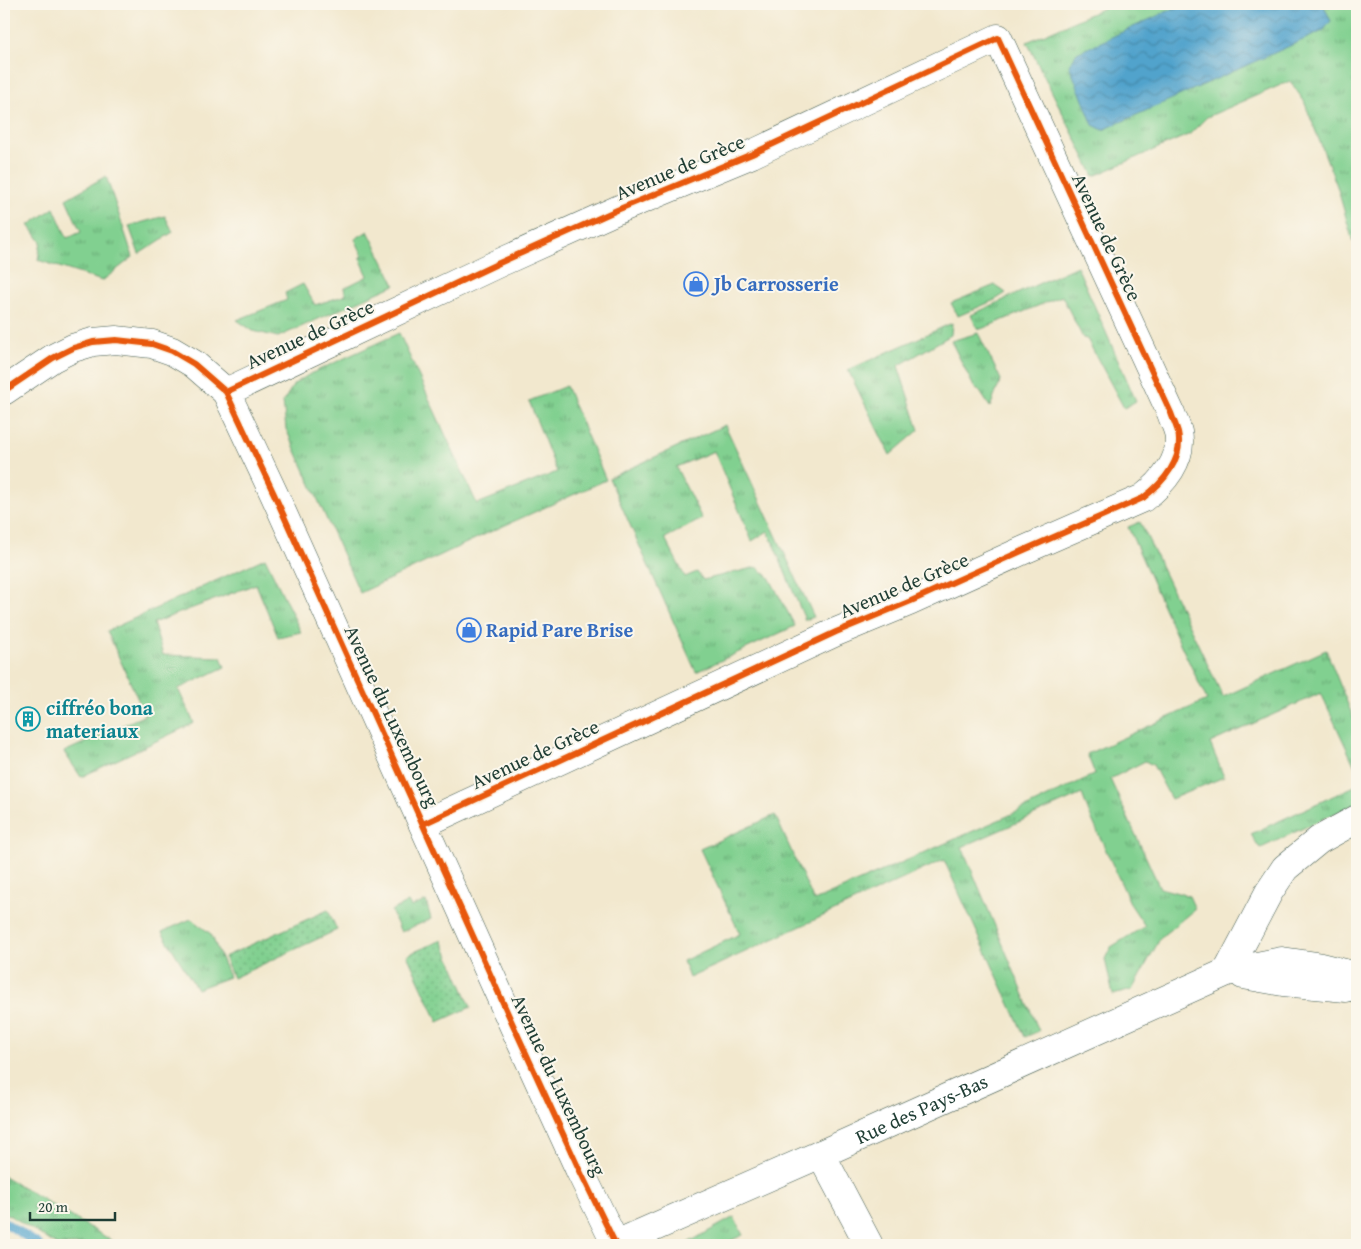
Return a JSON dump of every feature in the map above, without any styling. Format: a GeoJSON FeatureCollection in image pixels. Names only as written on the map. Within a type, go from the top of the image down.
{"type":"FeatureCollection","features":[{"type":"Feature","properties":{"kind":"street","name":"Avenue de Grèce"},"geometry":{"type":"LineString","coordinates":[[226,392],[497,264],[617,210],[752,154],[998,38],[1171,413],[1178,432],[1179,447],[1176,459],[1167,475],[1154,490],[1143,498],[1032,546],[911,602],[836,632],[423,824]]}},
{"type":"Feature","properties":{"kind":"street"},"geometry":{"type":"LineString","coordinates":[[4,391],[53,358],[73,348],[93,342],[116,340],[152,344],[172,351],[194,364],[226,392]]}},
{"type":"Feature","properties":{"kind":"street","name":"Avenue du Luxembourg"},"geometry":{"type":"LineString","coordinates":[[226,392],[580,1169],[616,1244]]}},
{"type":"Feature","properties":{"kind":"street"},"geometry":{"type":"LineString","coordinates":[[1357,819],[1319,840],[1285,868],[1269,892],[1227,972],[1283,982],[1357,990]]}},
{"type":"Feature","properties":{"kind":"street","name":"Rue des Pays-Bas"},"geometry":{"type":"LineString","coordinates":[[616,1244],[1227,972],[1282,961],[1317,966],[1357,976]]}},
{"type":"Feature","properties":{"kind":"street"},"geometry":{"type":"LineString","coordinates":[[821,1154],[869,1245]]}},
{"type":"Feature","properties":{"kind":"green space"},"geometry":{"type":"Polygon","coordinates":[[[1113,4],[1357,4],[1357,240],[1353,242],[1337,186],[1304,101],[1290,81],[1207,117],[1190,134],[1094,176],[1027,42],[1113,4]]]}},
{"type":"Feature","properties":{"kind":"green space"},"geometry":{"type":"Polygon","coordinates":[[[106,176],[133,257],[102,281],[38,260],[41,242],[29,225],[54,208],[67,238],[81,232],[66,199],[106,176]]]}},
{"type":"Feature","properties":{"kind":"green space"},"geometry":{"type":"Polygon","coordinates":[[[165,216],[173,232],[139,254],[129,226],[165,216]]]}},
{"type":"Feature","properties":{"kind":"green space"},"geometry":{"type":"Polygon","coordinates":[[[368,231],[395,285],[278,337],[253,331],[237,320],[287,300],[285,293],[303,284],[315,305],[346,295],[344,288],[368,276],[360,258],[363,256],[355,239],[368,231]]]}},
{"type":"Feature","properties":{"kind":"green space"},"geometry":{"type":"Polygon","coordinates":[[[1077,266],[1136,401],[1124,408],[1087,339],[1083,338],[1062,296],[981,329],[977,328],[971,315],[1077,266]]]}},
{"type":"Feature","properties":{"kind":"green space"},"geometry":{"type":"Polygon","coordinates":[[[995,285],[1006,293],[995,300],[958,316],[951,303],[995,285]]]}},
{"type":"Feature","properties":{"kind":"green space"},"geometry":{"type":"Polygon","coordinates":[[[952,323],[951,335],[898,366],[919,430],[890,455],[848,370],[952,323]]]}},
{"type":"Feature","properties":{"kind":"green space"},"geometry":{"type":"Polygon","coordinates":[[[399,333],[477,504],[557,472],[529,401],[566,386],[606,480],[360,593],[286,429],[283,402],[294,384],[310,374],[399,333]]]}},
{"type":"Feature","properties":{"kind":"green space"},"geometry":{"type":"Polygon","coordinates":[[[978,333],[1001,380],[990,407],[979,390],[974,387],[951,341],[978,333]]]}},
{"type":"Feature","properties":{"kind":"green space"},"geometry":{"type":"Polygon","coordinates":[[[725,425],[814,617],[805,620],[768,531],[752,541],[714,451],[676,467],[702,519],[665,538],[685,577],[697,572],[703,580],[757,567],[769,577],[795,626],[696,672],[609,478],[725,425]]]}},
{"type":"Feature","properties":{"kind":"green space"},"geometry":{"type":"Polygon","coordinates":[[[1140,522],[1223,697],[1326,650],[1357,727],[1357,771],[1321,693],[1210,743],[1224,777],[1171,799],[1153,765],[1145,761],[1110,779],[1160,888],[1189,896],[1195,909],[1161,937],[1132,990],[1113,995],[1105,959],[1111,947],[1145,926],[1131,905],[1082,794],[962,847],[1039,1031],[1025,1037],[944,860],[689,978],[683,961],[740,934],[700,849],[775,815],[814,901],[1019,811],[1095,774],[1087,754],[1207,700],[1128,527],[1140,522]]]}},
{"type":"Feature","properties":{"kind":"green space"},"geometry":{"type":"Polygon","coordinates":[[[265,558],[301,632],[278,637],[256,584],[153,623],[163,655],[221,657],[225,667],[178,689],[194,723],[81,777],[64,752],[145,715],[107,631],[265,558]]]}},
{"type":"Feature","properties":{"kind":"green space"},"geometry":{"type":"Polygon","coordinates":[[[1357,785],[1357,803],[1261,848],[1257,845],[1251,834],[1357,785]]]}},
{"type":"Feature","properties":{"kind":"green space"},"geometry":{"type":"Polygon","coordinates":[[[426,901],[431,919],[401,932],[391,911],[408,902],[411,907],[426,901]]]}},
{"type":"Feature","properties":{"kind":"green space"},"geometry":{"type":"Polygon","coordinates":[[[328,910],[337,930],[233,978],[224,957],[328,910]]]}},
{"type":"Feature","properties":{"kind":"green space"},"geometry":{"type":"Polygon","coordinates":[[[191,919],[211,934],[229,977],[197,989],[162,932],[191,919]]]}},
{"type":"Feature","properties":{"kind":"green space"},"geometry":{"type":"Polygon","coordinates":[[[442,940],[471,1007],[438,1022],[407,955],[442,940]]]}},
{"type":"Feature","properties":{"kind":"green space"},"geometry":{"type":"Polygon","coordinates":[[[4,1176],[119,1245],[57,1245],[4,1212],[4,1176]]]}},
{"type":"Feature","properties":{"kind":"green space"},"geometry":{"type":"Polygon","coordinates":[[[734,1217],[743,1235],[721,1245],[684,1245],[734,1217]]]}},
{"type":"Feature","properties":{"kind":"water"},"geometry":{"type":"Polygon","coordinates":[[[1183,4],[1323,4],[1331,21],[1323,31],[1103,130],[1093,125],[1069,65],[1077,53],[1183,4]]]}},
{"type":"Feature","properties":{"kind":"waterway"},"geometry":{"type":"LineString","coordinates":[[4,1222],[39,1245]]}},
{"type":"Feature","properties":{"kind":"cycle path"},"geometry":{"type":"LineString","coordinates":[[226,392],[497,264],[617,210],[752,154],[998,38],[1171,413],[1178,432],[1178,452],[1175,461],[1164,478],[1143,498],[911,601],[836,632],[423,824]]}},
{"type":"Feature","properties":{"kind":"cycle path"},"geometry":{"type":"LineString","coordinates":[[4,391],[53,358],[73,348],[93,342],[116,340],[152,344],[172,351],[194,364],[226,392],[274,494],[509,1016],[616,1245]]}},
{"type":"Feature","properties":{"kind":"place","name":"Jb Carrosserie"},"geometry":{"type":"Point","coordinates":[696,284]}},
{"type":"Feature","properties":{"kind":"place","name":"Rapid Pare Brise"},"geometry":{"type":"Point","coordinates":[469,630]}},
{"type":"Feature","properties":{"kind":"place","name":"ciffréo bona materiaux"},"geometry":{"type":"Point","coordinates":[28,719]}}]}
